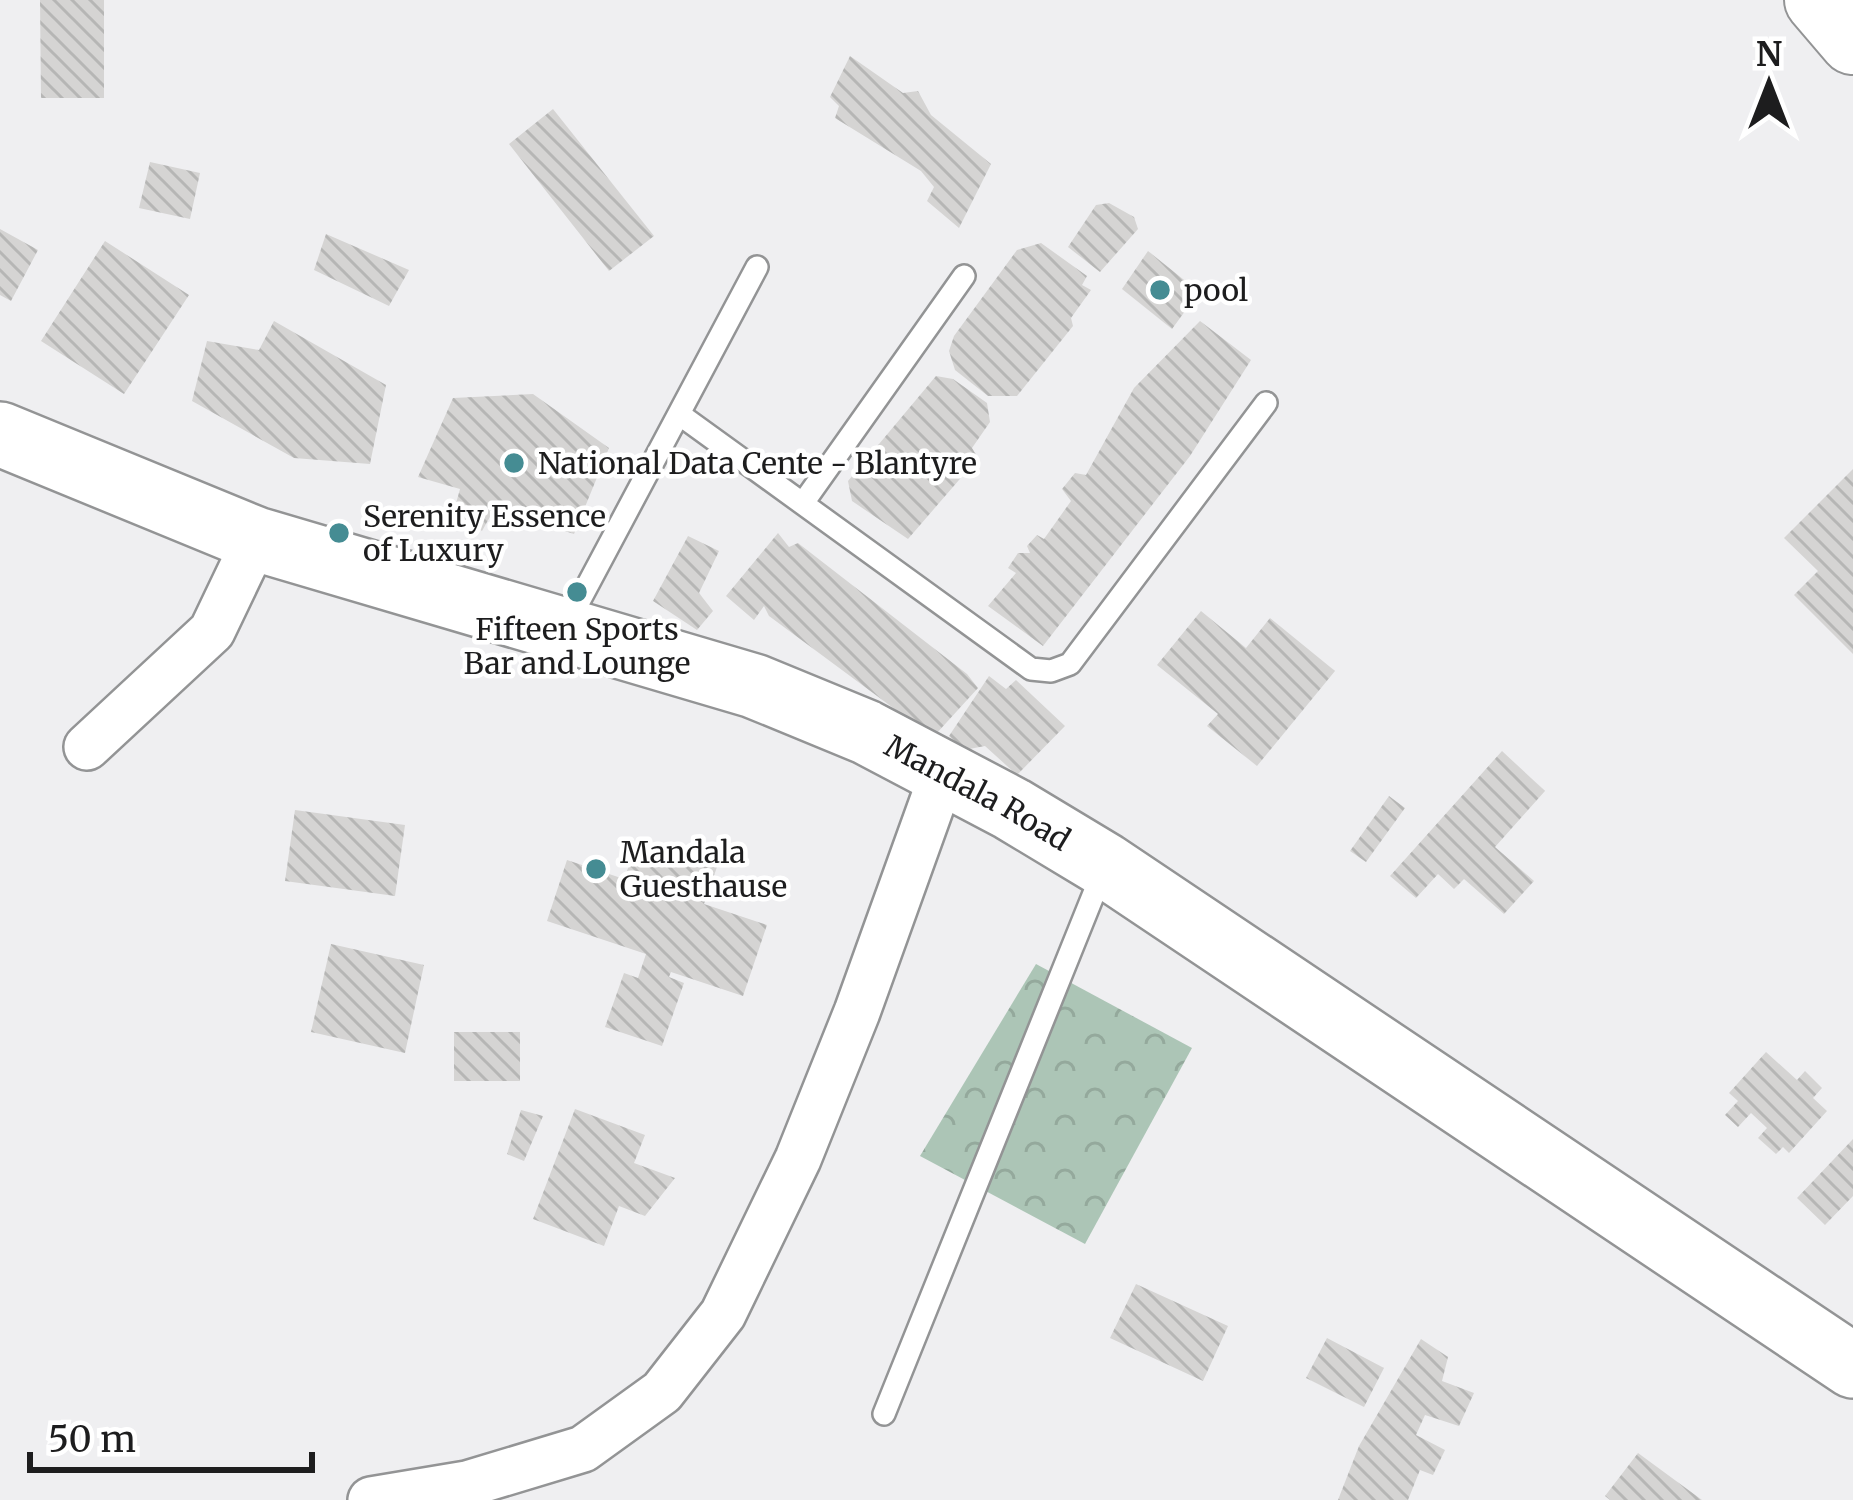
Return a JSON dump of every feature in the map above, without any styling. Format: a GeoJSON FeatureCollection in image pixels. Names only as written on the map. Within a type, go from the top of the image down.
{"type":"FeatureCollection","features":[{"type":"Feature","properties":{"kind":"highway"},"geometry":{"type":"LineString","coordinates":[[1818,0],[1853,41]]}},
{"type":"Feature","properties":{"kind":"street","name":"Mandala Road"},"geometry":{"type":"LineString","coordinates":[[0,434],[256,539],[754,686],[866,732],[1105,865],[1853,1366]]}},
{"type":"Feature","properties":{"kind":"street"},"geometry":{"type":"LineString","coordinates":[[87,747],[212,631],[256,539]]}},
{"type":"Feature","properties":{"kind":"street"},"geometry":{"type":"LineString","coordinates":[[371,1500],[467,1484],[583,1449],[662,1392],[711,1330],[798,1160],[943,772]]}},
{"type":"Feature","properties":{"kind":"lane"},"geometry":{"type":"LineString","coordinates":[[565,628],[757,267]]}},
{"type":"Feature","properties":{"kind":"lane"},"geometry":{"type":"LineString","coordinates":[[803,502],[964,276]]}},
{"type":"Feature","properties":{"kind":"lane"},"geometry":{"type":"LineString","coordinates":[[679,414],[1031,669],[1052,671],[1070,664],[1266,403]]}},
{"type":"Feature","properties":{"kind":"lane"},"geometry":{"type":"LineString","coordinates":[[884,1414],[1105,865]]}},
{"type":"Feature","properties":{"kind":"green space"},"geometry":{"type":"Polygon","coordinates":[[[1036,964],[1192,1048],[1085,1244],[920,1156],[1036,964]]]}},
{"type":"Feature","properties":{"kind":"building"},"geometry":{"type":"Polygon","coordinates":[[[40,0],[104,0],[104,98],[41,98],[40,0]]]}},
{"type":"Feature","properties":{"kind":"building"},"geometry":{"type":"Polygon","coordinates":[[[850,56],[903,93],[918,91],[931,115],[991,164],[959,228],[927,201],[934,187],[921,171],[835,118],[839,106],[830,97],[850,56]]]}},
{"type":"Feature","properties":{"kind":"building"},"geometry":{"type":"Polygon","coordinates":[[[553,109],[654,236],[609,271],[509,144],[553,109]]]}},
{"type":"Feature","properties":{"kind":"building"},"geometry":{"type":"Polygon","coordinates":[[[150,162],[200,173],[190,219],[139,208],[150,162]]]}},
{"type":"Feature","properties":{"kind":"building"},"geometry":{"type":"Polygon","coordinates":[[[1109,203],[1134,217],[1138,229],[1100,272],[1068,247],[1096,205],[1109,203]]]}},
{"type":"Feature","properties":{"kind":"building"},"geometry":{"type":"Polygon","coordinates":[[[0,229],[38,250],[11,301],[0,295],[0,229]]]}},
{"type":"Feature","properties":{"kind":"building"},"geometry":{"type":"Polygon","coordinates":[[[326,234],[409,270],[389,306],[314,270],[326,234]]]}},
{"type":"Feature","properties":{"kind":"building"},"geometry":{"type":"Polygon","coordinates":[[[105,241],[189,295],[124,394],[41,341],[105,241]]]}},
{"type":"Feature","properties":{"kind":"building"},"geometry":{"type":"Polygon","coordinates":[[[1041,243],[1087,276],[1082,285],[1091,290],[1071,318],[1073,326],[1017,396],[988,396],[955,370],[949,351],[954,336],[1017,250],[1041,243]]]}},
{"type":"Feature","properties":{"kind":"building","name":"pool"},"geometry":{"type":"Polygon","coordinates":[[[1148,251],[1199,292],[1172,329],[1122,289],[1148,251]]]}},
{"type":"Feature","properties":{"kind":"building"},"geometry":{"type":"Polygon","coordinates":[[[274,321],[386,385],[370,464],[294,458],[192,401],[207,341],[259,350],[274,321]]]}},
{"type":"Feature","properties":{"kind":"building"},"geometry":{"type":"Polygon","coordinates":[[[1200,321],[1251,360],[1190,456],[1043,646],[988,606],[1016,573],[1008,568],[1018,553],[1030,553],[1027,546],[1037,535],[1044,539],[1071,501],[1062,489],[1075,473],[1086,475],[1134,388],[1200,321]]]}},
{"type":"Feature","properties":{"kind":"building"},"geometry":{"type":"Polygon","coordinates":[[[936,376],[953,379],[987,403],[990,422],[972,448],[978,458],[908,539],[852,501],[848,481],[936,376]]]}},
{"type":"Feature","properties":{"kind":"building","name":"National Data Cente - Blantyre"},"geometry":{"type":"Polygon","coordinates":[[[533,394],[609,448],[574,534],[495,508],[482,531],[453,514],[460,489],[418,477],[453,398],[533,394]]]}},
{"type":"Feature","properties":{"kind":"building"},"geometry":{"type":"Polygon","coordinates":[[[1853,469],[1853,654],[1794,595],[1818,571],[1784,538],[1853,469]]]}},
{"type":"Feature","properties":{"kind":"building"},"geometry":{"type":"Polygon","coordinates":[[[778,533],[789,547],[798,543],[967,674],[978,688],[936,734],[923,730],[769,616],[764,606],[754,620],[726,596],[778,533]]]}},
{"type":"Feature","properties":{"kind":"building"},"geometry":{"type":"Polygon","coordinates":[[[688,536],[719,551],[699,593],[713,611],[697,630],[653,601],[688,536]]]}},
{"type":"Feature","properties":{"kind":"building"},"geometry":{"type":"Polygon","coordinates":[[[1201,611],[1246,648],[1270,618],[1335,671],[1257,766],[1207,726],[1218,714],[1157,665],[1201,611]]]}},
{"type":"Feature","properties":{"kind":"building"},"geometry":{"type":"Polygon","coordinates":[[[989,676],[1006,689],[1016,680],[1065,726],[1017,775],[985,746],[964,750],[949,736],[989,676]]]}},
{"type":"Feature","properties":{"kind":"building"},"geometry":{"type":"Polygon","coordinates":[[[1502,751],[1545,791],[1495,847],[1534,881],[1504,914],[1464,879],[1454,889],[1438,874],[1416,898],[1390,876],[1502,751]]]}},
{"type":"Feature","properties":{"kind":"building"},"geometry":{"type":"Polygon","coordinates":[[[1389,796],[1405,808],[1366,862],[1350,851],[1389,796]]]}},
{"type":"Feature","properties":{"kind":"building"},"geometry":{"type":"Polygon","coordinates":[[[295,810],[405,825],[395,896],[285,881],[295,810]]]}},
{"type":"Feature","properties":{"kind":"building"},"geometry":{"type":"Polygon","coordinates":[[[638,841],[717,867],[704,904],[767,925],[743,996],[671,972],[669,977],[684,983],[662,1046],[605,1027],[624,973],[638,978],[646,954],[547,921],[567,860],[624,879],[638,841]]]}},
{"type":"Feature","properties":{"kind":"building"},"geometry":{"type":"Polygon","coordinates":[[[331,944],[424,965],[405,1053],[311,1032],[331,944]]]}},
{"type":"Feature","properties":{"kind":"building"},"geometry":{"type":"Polygon","coordinates":[[[454,1032],[520,1032],[520,1081],[454,1081],[454,1032]]]}},
{"type":"Feature","properties":{"kind":"building"},"geometry":{"type":"Polygon","coordinates":[[[1766,1052],[1797,1080],[1805,1071],[1822,1088],[1813,1098],[1827,1111],[1789,1153],[1783,1147],[1776,1154],[1758,1138],[1767,1128],[1751,1113],[1738,1127],[1725,1115],[1738,1101],[1729,1093],[1766,1052]]]}},
{"type":"Feature","properties":{"kind":"building"},"geometry":{"type":"Polygon","coordinates":[[[575,1109],[645,1135],[634,1163],[675,1178],[645,1216],[619,1206],[604,1246],[533,1219],[575,1109]]]}},
{"type":"Feature","properties":{"kind":"building"},"geometry":{"type":"Polygon","coordinates":[[[521,1110],[543,1116],[524,1161],[507,1154],[521,1110]]]}},
{"type":"Feature","properties":{"kind":"building"},"geometry":{"type":"Polygon","coordinates":[[[1853,1139],[1853,1196],[1825,1225],[1797,1198],[1853,1139]]]}},
{"type":"Feature","properties":{"kind":"building"},"geometry":{"type":"Polygon","coordinates":[[[1136,1284],[1228,1326],[1203,1381],[1110,1338],[1136,1284]]]}},
{"type":"Feature","properties":{"kind":"building"},"geometry":{"type":"Polygon","coordinates":[[[1327,1338],[1384,1368],[1364,1407],[1306,1378],[1327,1338]]]}},
{"type":"Feature","properties":{"kind":"building"},"geometry":{"type":"Polygon","coordinates":[[[1421,1339],[1448,1357],[1442,1381],[1474,1393],[1459,1426],[1425,1415],[1416,1435],[1445,1450],[1433,1475],[1420,1470],[1408,1500],[1338,1500],[1359,1446],[1421,1339]]]}},
{"type":"Feature","properties":{"kind":"building"},"geometry":{"type":"Polygon","coordinates":[[[1638,1453],[1702,1500],[1610,1500],[1605,1496],[1638,1453]]]}},
{"type":"Feature","properties":{"kind":"place","name":"pool"},"geometry":{"type":"Point","coordinates":[1160,290]}},
{"type":"Feature","properties":{"kind":"place","name":"National Data Cente - Blantyre"},"geometry":{"type":"Point","coordinates":[514,463]}},
{"type":"Feature","properties":{"kind":"place","name":"Serenity Essence of Luxury"},"geometry":{"type":"Point","coordinates":[339,533]}},
{"type":"Feature","properties":{"kind":"place","name":"Fifteen Sports Bar and Lounge"},"geometry":{"type":"Point","coordinates":[577,592]}},
{"type":"Feature","properties":{"kind":"place","name":"Mandala Guesthause"},"geometry":{"type":"Point","coordinates":[596,869]}}]}
